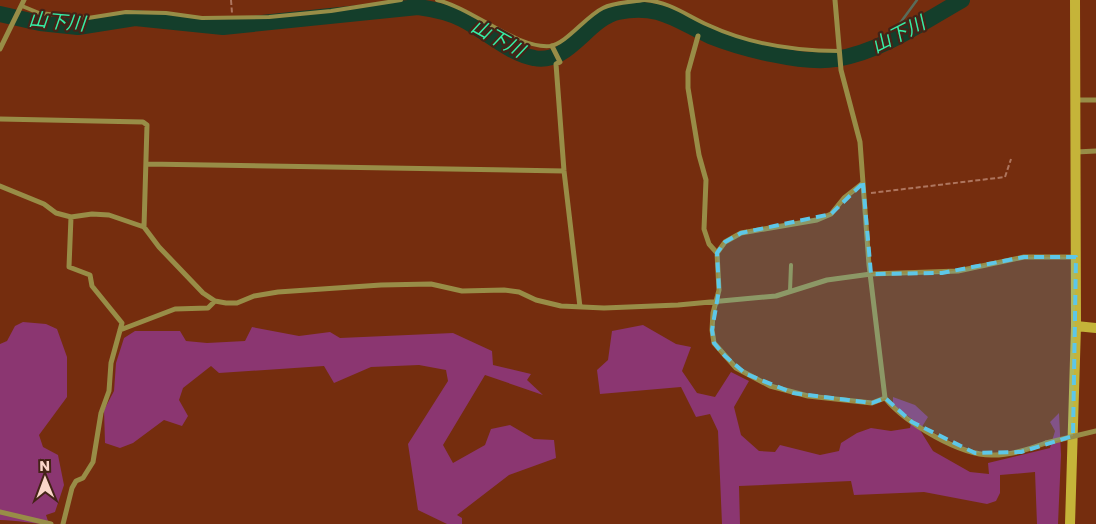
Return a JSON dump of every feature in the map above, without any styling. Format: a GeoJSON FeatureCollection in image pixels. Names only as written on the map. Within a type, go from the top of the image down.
{"type":"FeatureCollection","features":[{"type":"Feature","properties":{"kind":"street"},"geometry":{"type":"LineString","coordinates":[[835,0],[841,70],[858,127],[871,274],[885,398],[893,408],[912,422],[954,445],[975,453],[994,455],[1021,452],[1046,443],[1096,431]]}},
{"type":"Feature","properties":{"kind":"street"},"geometry":{"type":"LineString","coordinates":[[1070,524],[1076,326],[1075,0]]}},
{"type":"Feature","properties":{"kind":"street"},"geometry":{"type":"LineString","coordinates":[[0,49],[23,3]]}},
{"type":"Feature","properties":{"kind":"street"},"geometry":{"type":"LineString","coordinates":[[698,36],[688,72],[688,88],[699,155],[706,180],[704,229],[709,244],[718,253]]}},
{"type":"Feature","properties":{"kind":"street"},"geometry":{"type":"LineString","coordinates":[[553,47],[560,62],[556,64],[564,171],[580,307]]}},
{"type":"Feature","properties":{"kind":"street"},"geometry":{"type":"LineString","coordinates":[[1076,100],[1096,100]]}},
{"type":"Feature","properties":{"kind":"street"},"geometry":{"type":"LineString","coordinates":[[0,119],[143,122],[147,125],[144,227]]}},
{"type":"Feature","properties":{"kind":"street"},"geometry":{"type":"LineString","coordinates":[[1076,152],[1096,151]]}},
{"type":"Feature","properties":{"kind":"street"},"geometry":{"type":"LineString","coordinates":[[146,164],[564,171]]}},
{"type":"Feature","properties":{"kind":"street"},"geometry":{"type":"LineString","coordinates":[[863,183],[844,198],[831,214],[817,220],[741,233],[725,242],[718,253],[719,290],[713,312],[712,330],[714,343],[736,368],[770,386],[808,396],[872,402],[885,398]]}},
{"type":"Feature","properties":{"kind":"street"},"geometry":{"type":"LineString","coordinates":[[0,186],[44,204],[56,213],[71,217],[92,214],[109,215],[144,227],[159,247],[203,293],[215,301],[237,303],[254,296],[278,292],[381,285],[431,284],[462,291],[504,290],[519,292],[536,300],[580,307],[628,307],[749,299],[790,291],[827,280],[871,274],[942,273],[977,268],[1024,257],[1076,256]]}},
{"type":"Feature","properties":{"kind":"street"},"geometry":{"type":"LineString","coordinates":[[63,524],[72,488],[76,481],[83,478],[92,462],[101,413],[109,391],[111,363],[122,323],[92,286],[90,275],[69,268],[71,217]]}},
{"type":"Feature","properties":{"kind":"street"},"geometry":{"type":"LineString","coordinates":[[120,330],[175,309],[208,308],[215,301]]}},
{"type":"Feature","properties":{"kind":"street"},"geometry":{"type":"LineString","coordinates":[[1076,326],[1096,328]]}},
{"type":"Feature","properties":{"kind":"street"},"geometry":{"type":"LineString","coordinates":[[0,512],[51,524]]}},
{"type":"Feature","properties":{"kind":"lane"},"geometry":{"type":"LineString","coordinates":[[23,3],[39,13],[88,18],[126,12],[166,13],[202,18],[331,11],[401,0]]}},
{"type":"Feature","properties":{"kind":"lane"},"geometry":{"type":"LineString","coordinates":[[437,0],[470,12],[526,42],[553,47],[591,15],[605,7],[645,0],[670,5],[708,25],[775,46],[806,51],[839,50]]}},
{"type":"Feature","properties":{"kind":"lane"},"geometry":{"type":"LineString","coordinates":[[790,291],[791,264]]}},
{"type":"Feature","properties":{"kind":"path"},"geometry":{"type":"LineString","coordinates":[[231,0],[232,17]]}},
{"type":"Feature","properties":{"kind":"path"},"geometry":{"type":"LineString","coordinates":[[864,193],[1006,177],[1011,159]]}},
{"type":"Feature","properties":{"kind":"highlighted area"},"geometry":{"type":"Polygon","coordinates":[[[863,183],[871,274],[942,273],[1024,257],[1076,257],[1073,436],[1021,452],[975,453],[912,422],[885,398],[872,403],[793,393],[746,374],[725,356],[714,343],[712,330],[719,290],[717,253],[725,242],[741,233],[831,214],[863,183]]]}},
{"type":"Feature","properties":{"kind":"shaded area"},"geometry":{"type":"Polygon","coordinates":[[[23,322],[46,324],[57,329],[67,357],[67,397],[39,435],[43,447],[58,455],[64,485],[55,512],[46,515],[49,524],[0,520],[0,344],[7,341],[15,326],[23,322]]]}},
{"type":"Feature","properties":{"kind":"shaded area"},"geometry":{"type":"Polygon","coordinates":[[[643,325],[676,344],[691,347],[682,371],[697,393],[715,397],[731,372],[749,381],[734,407],[741,435],[759,451],[775,452],[780,445],[820,455],[839,451],[841,443],[857,433],[871,428],[891,431],[910,428],[912,419],[893,405],[893,397],[915,405],[928,417],[920,430],[933,451],[970,472],[989,474],[988,463],[1050,448],[1055,431],[1050,422],[1059,413],[1061,455],[1058,524],[1037,524],[1035,472],[1000,475],[1000,493],[996,501],[987,504],[924,492],[854,495],[851,481],[739,486],[740,524],[722,524],[718,431],[710,414],[696,417],[681,387],[600,394],[597,370],[608,360],[612,331],[643,325]]]}},
{"type":"Feature","properties":{"kind":"shaded area"},"geometry":{"type":"Polygon","coordinates":[[[252,327],[299,336],[330,332],[340,338],[453,333],[492,351],[493,365],[531,374],[527,380],[543,395],[485,375],[443,445],[453,463],[485,445],[491,429],[510,425],[534,439],[554,440],[556,458],[509,475],[457,515],[462,518],[462,524],[447,524],[418,510],[408,444],[448,381],[446,370],[419,365],[371,367],[334,383],[324,366],[219,373],[211,366],[183,388],[179,400],[188,416],[182,426],[164,420],[133,443],[120,448],[105,443],[104,410],[114,391],[116,363],[124,338],[135,331],[180,331],[186,341],[207,343],[245,341],[252,327]]]}},
{"type":"Feature","properties":{"kind":"waterway"},"geometry":{"type":"LineString","coordinates":[[895,37],[895,30],[917,0]]}},
{"type":"Feature","properties":{"kind":"waterway","name":"山下川"},"geometry":{"type":"LineString","coordinates":[[0,14],[40,23],[78,27],[135,18],[223,27],[418,7],[440,11],[457,17],[525,56],[546,58],[558,55],[607,16],[618,12],[645,10],[667,15],[710,36],[738,46],[790,58],[823,60],[836,59],[869,50],[901,35],[962,0]]}}]}
